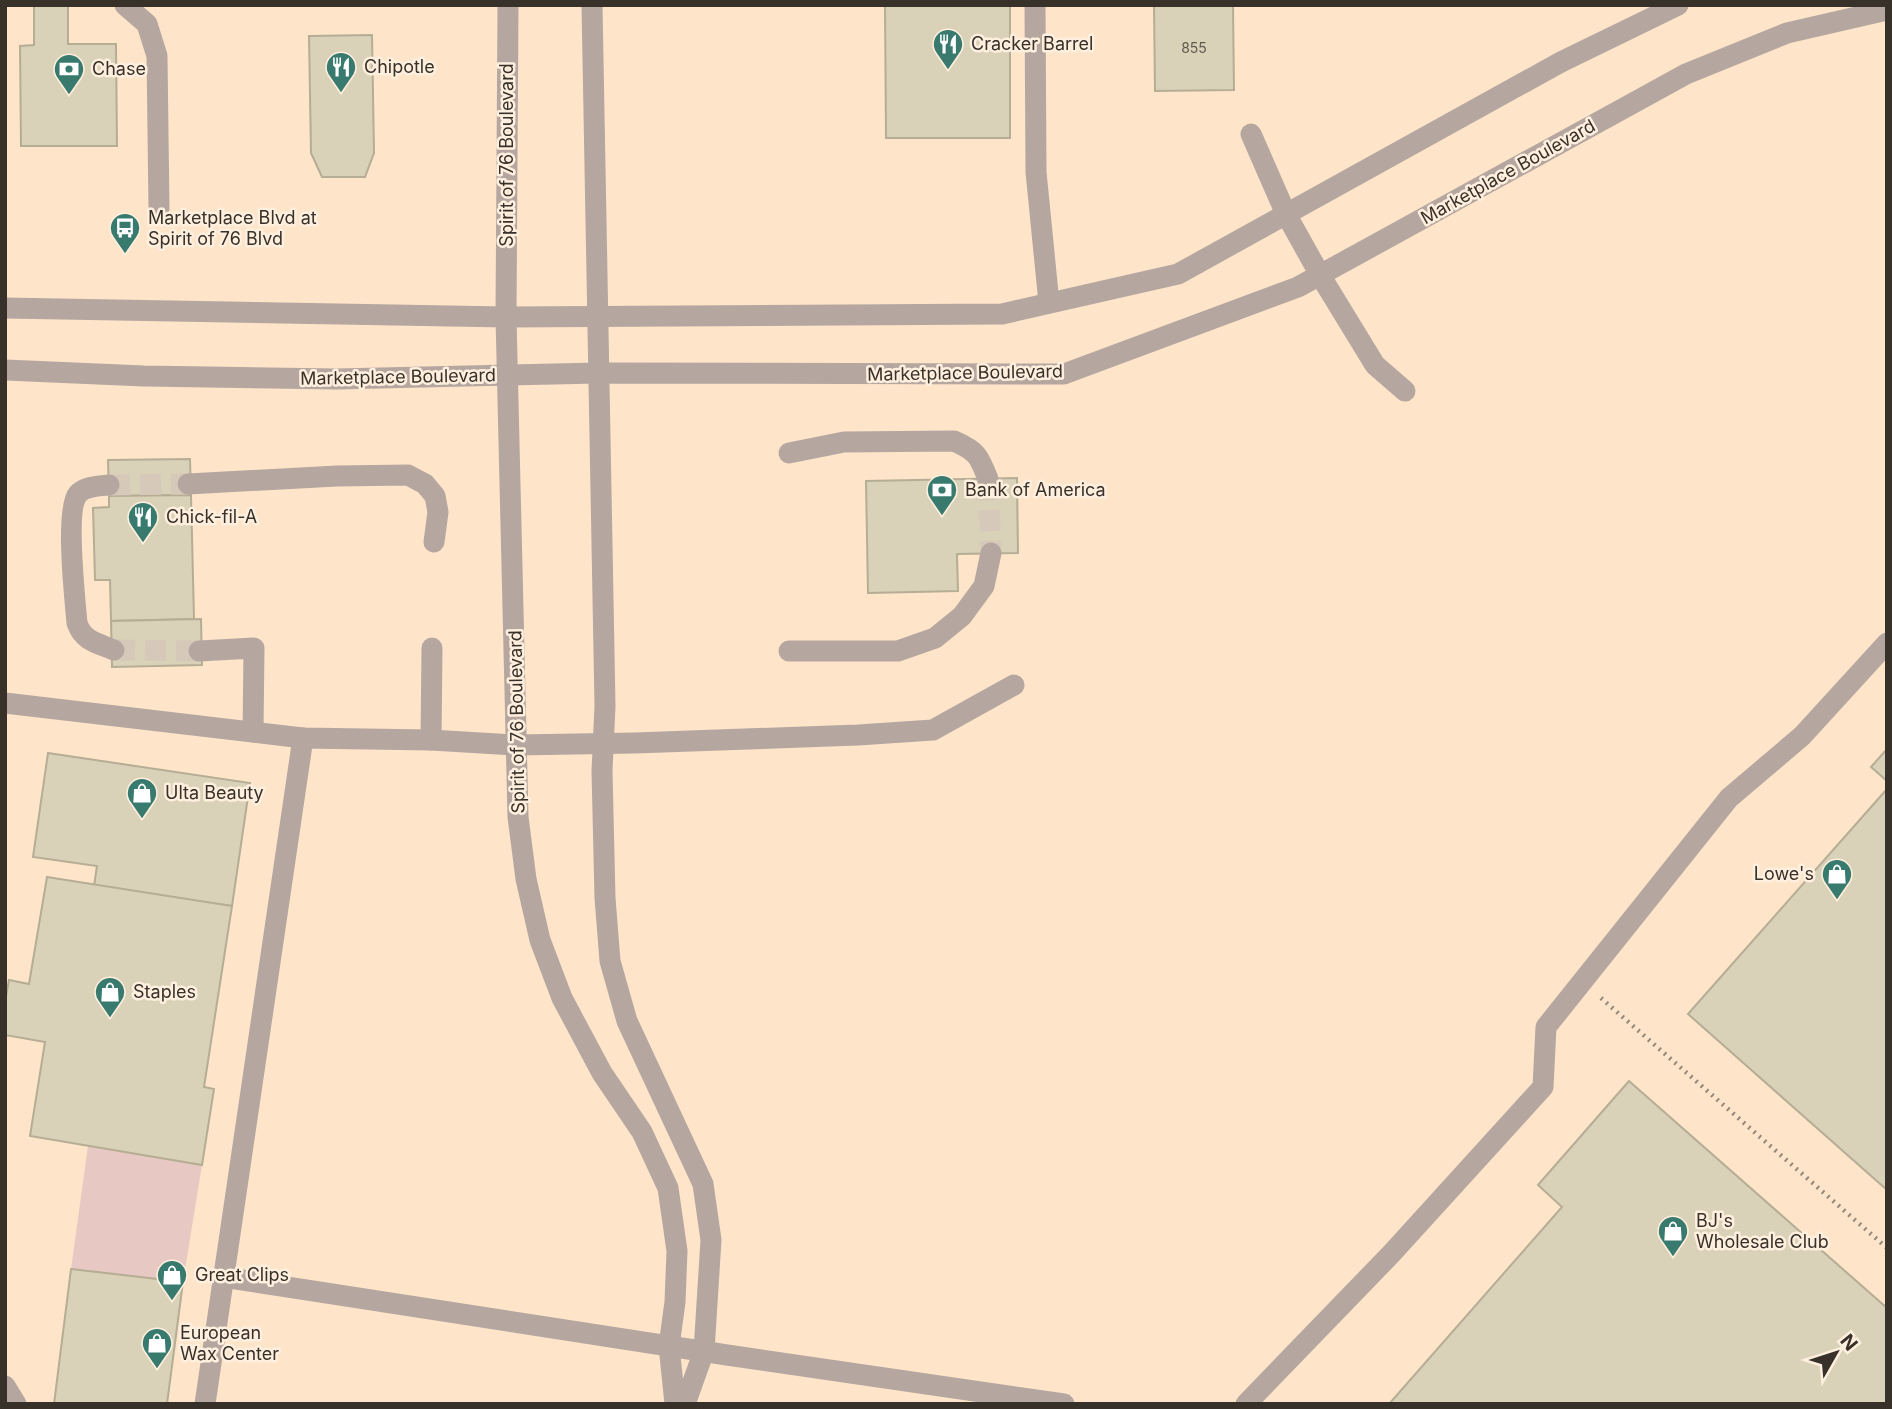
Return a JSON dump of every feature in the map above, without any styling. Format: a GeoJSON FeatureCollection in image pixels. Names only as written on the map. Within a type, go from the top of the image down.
{"type":"FeatureCollection","features":[{"type":"Feature","properties":{"kind":"street"},"geometry":{"type":"LineString","coordinates":[[125,5],[147,24],[157,56],[159,209]]}},
{"type":"Feature","properties":{"kind":"street","name":"Spirit of 76 Boulevard"},"geometry":{"type":"LineString","coordinates":[[508,5],[506,317],[518,817],[526,879],[540,940],[562,998],[602,1073],[642,1132],[668,1188],[677,1251],[675,1302],[669,1346],[675,1404]]}},
{"type":"Feature","properties":{"kind":"street"},"geometry":{"type":"LineString","coordinates":[[592,5],[605,706],[602,771],[605,898],[610,961],[627,1021],[703,1184],[712,1240],[705,1351],[685,1404]]}},
{"type":"Feature","properties":{"kind":"street"},"geometry":{"type":"LineString","coordinates":[[1035,5],[1036,172],[1049,303]]}},
{"type":"Feature","properties":{"kind":"street"},"geometry":{"type":"LineString","coordinates":[[5,308],[506,317],[1002,314],[1178,274],[1561,62],[1678,5]]}},
{"type":"Feature","properties":{"kind":"street","name":"Marketplace Boulevard"},"geometry":{"type":"LineString","coordinates":[[5,370],[144,376],[337,379],[599,373],[1064,374],[1298,287],[1686,74],[1787,33],[1887,10]]}},
{"type":"Feature","properties":{"kind":"street"},"geometry":{"type":"LineString","coordinates":[[1251,134],[1286,214],[1320,275],[1375,365],[1405,391]]}},
{"type":"Feature","properties":{"kind":"street"},"geometry":{"type":"LineString","coordinates":[[789,453],[844,442],[954,442],[970,448],[980,457],[988,479]]}},
{"type":"Feature","properties":{"kind":"street"},"geometry":{"type":"LineString","coordinates":[[188,484],[408,474],[425,484],[435,496],[438,512],[434,542]]}},
{"type":"Feature","properties":{"kind":"street"},"geometry":{"type":"LineString","coordinates":[[109,485],[79,492],[73,503],[72,540],[77,623],[80,632],[87,639],[114,650]]}},
{"type":"Feature","properties":{"kind":"street"},"geometry":{"type":"LineString","coordinates":[[789,651],[898,651],[935,638],[962,616],[984,586],[991,553]]}},
{"type":"Feature","properties":{"kind":"street"},"geometry":{"type":"LineString","coordinates":[[1245,1404],[1392,1253],[1543,1087],[1546,1027],[1729,798],[1802,736],[1887,643]]}},
{"type":"Feature","properties":{"kind":"street"},"geometry":{"type":"LineString","coordinates":[[199,650],[254,648],[253,732]]}},
{"type":"Feature","properties":{"kind":"street"},"geometry":{"type":"LineString","coordinates":[[431,740],[432,648]]}},
{"type":"Feature","properties":{"kind":"street"},"geometry":{"type":"LineString","coordinates":[[5,703],[303,738],[431,740],[516,745],[858,735],[933,730],[1014,685]]}},
{"type":"Feature","properties":{"kind":"street"},"geometry":{"type":"LineString","coordinates":[[205,1404],[303,738]]}},
{"type":"Feature","properties":{"kind":"street"},"geometry":{"type":"LineString","coordinates":[[223,1277],[1064,1404]]}},
{"type":"Feature","properties":{"kind":"street"},"geometry":{"type":"LineString","coordinates":[[5,1386],[16,1404]]}},
{"type":"Feature","properties":{"kind":"path"},"geometry":{"type":"LineString","coordinates":[[1581,982],[1887,1248]]}},
{"type":"Feature","properties":{"kind":"shaded area"},"geometry":{"type":"Polygon","coordinates":[[[5,5],[1887,5],[1887,1404],[5,1404],[5,5]]]}},
{"type":"Feature","properties":{"kind":"shaded area"},"geometry":{"type":"Polygon","coordinates":[[[88,1146],[202,1165],[183,1282],[71,1269],[88,1146]]]}},
{"type":"Feature","properties":{"kind":"building","name":"Chase"},"geometry":{"type":"Polygon","coordinates":[[[34,5],[68,5],[68,44],[116,44],[117,146],[21,146],[20,46],[34,45],[34,5]]]}},
{"type":"Feature","properties":{"kind":"building","name":"Cracker Barrel"},"geometry":{"type":"Polygon","coordinates":[[[885,5],[1010,5],[1010,138],[886,138],[885,5]]]}},
{"type":"Feature","properties":{"kind":"building"},"geometry":{"type":"Polygon","coordinates":[[[1154,5],[1233,5],[1234,90],[1155,91],[1154,5]]]}},
{"type":"Feature","properties":{"kind":"building","name":"Chipotle"},"geometry":{"type":"Polygon","coordinates":[[[372,35],[374,153],[365,177],[322,177],[311,153],[309,36],[372,35]]]}},
{"type":"Feature","properties":{"kind":"building"},"geometry":{"type":"Polygon","coordinates":[[[190,459],[191,495],[109,496],[108,460],[190,459]]]}},
{"type":"Feature","properties":{"kind":"building","name":"Bank of America"},"geometry":{"type":"Polygon","coordinates":[[[1017,478],[1018,553],[957,554],[958,591],[868,593],[866,481],[1017,478]]]}},
{"type":"Feature","properties":{"kind":"building","name":"Chick-fil-A"},"geometry":{"type":"Polygon","coordinates":[[[191,495],[194,619],[111,621],[110,580],[95,580],[93,508],[109,507],[109,496],[191,495]]]}},
{"type":"Feature","properties":{"kind":"building"},"geometry":{"type":"Polygon","coordinates":[[[201,619],[202,665],[112,667],[111,621],[201,619]]]}},
{"type":"Feature","properties":{"kind":"building"},"geometry":{"type":"Polygon","coordinates":[[[1887,749],[1887,781],[1871,767],[1887,749]]]}},
{"type":"Feature","properties":{"kind":"building","name":"Ulta Beauty"},"geometry":{"type":"Polygon","coordinates":[[[48,753],[250,783],[232,906],[94,886],[97,866],[33,857],[48,753]]]}},
{"type":"Feature","properties":{"kind":"building","name":"Lowe's"},"geometry":{"type":"Polygon","coordinates":[[[1887,789],[1887,1190],[1688,1014],[1887,789]]]}},
{"type":"Feature","properties":{"kind":"building","name":"Staples"},"geometry":{"type":"Polygon","coordinates":[[[47,877],[232,906],[204,1087],[214,1089],[202,1165],[30,1136],[45,1042],[5,1035],[5,1002],[9,980],[29,984],[47,877]]]}},
{"type":"Feature","properties":{"kind":"building","name":"BJ's Wholesale Club"},"geometry":{"type":"Polygon","coordinates":[[[1629,1081],[1887,1308],[1887,1404],[1389,1404],[1562,1207],[1538,1185],[1629,1081]]]}},
{"type":"Feature","properties":{"kind":"building"},"geometry":{"type":"Polygon","coordinates":[[[71,1269],[183,1282],[167,1404],[54,1404],[71,1269]]]}},
{"type":"Feature","properties":{"kind":"tunnel"},"geometry":{"type":"LineString","coordinates":[[988,479],[991,553]]}},
{"type":"Feature","properties":{"kind":"tunnel"},"geometry":{"type":"LineString","coordinates":[[109,485],[188,484]]}},
{"type":"Feature","properties":{"kind":"tunnel"},"geometry":{"type":"LineString","coordinates":[[114,650],[199,651]]}},
{"type":"Feature","properties":{"kind":"place","name":"Cracker Barrel"},"geometry":{"type":"Point","coordinates":[948,71]}},
{"type":"Feature","properties":{"kind":"place","name":"Chipotle"},"geometry":{"type":"Point","coordinates":[341,94]}},
{"type":"Feature","properties":{"kind":"place","name":"Chase"},"geometry":{"type":"Point","coordinates":[69,96]}},
{"type":"Feature","properties":{"kind":"place","name":"Marketplace Blvd at Spirit of 76 Blvd"},"geometry":{"type":"Point","coordinates":[125,255]}},
{"type":"Feature","properties":{"kind":"place","name":"Bank of America"},"geometry":{"type":"Point","coordinates":[942,517]}},
{"type":"Feature","properties":{"kind":"place","name":"Chick-fil-A"},"geometry":{"type":"Point","coordinates":[143,544]}},
{"type":"Feature","properties":{"kind":"place","name":"Ulta Beauty"},"geometry":{"type":"Point","coordinates":[142,820]}},
{"type":"Feature","properties":{"kind":"place","name":"Lowe's"},"geometry":{"type":"Point","coordinates":[1837,901]}},
{"type":"Feature","properties":{"kind":"place","name":"Staples"},"geometry":{"type":"Point","coordinates":[110,1019]}},
{"type":"Feature","properties":{"kind":"place","name":"BJ's Wholesale Club"},"geometry":{"type":"Point","coordinates":[1673,1258]}},
{"type":"Feature","properties":{"kind":"place","name":"Great Clips"},"geometry":{"type":"Point","coordinates":[172,1302]}},
{"type":"Feature","properties":{"kind":"place","name":"European Wax Center"},"geometry":{"type":"Point","coordinates":[157,1370]}}]}
